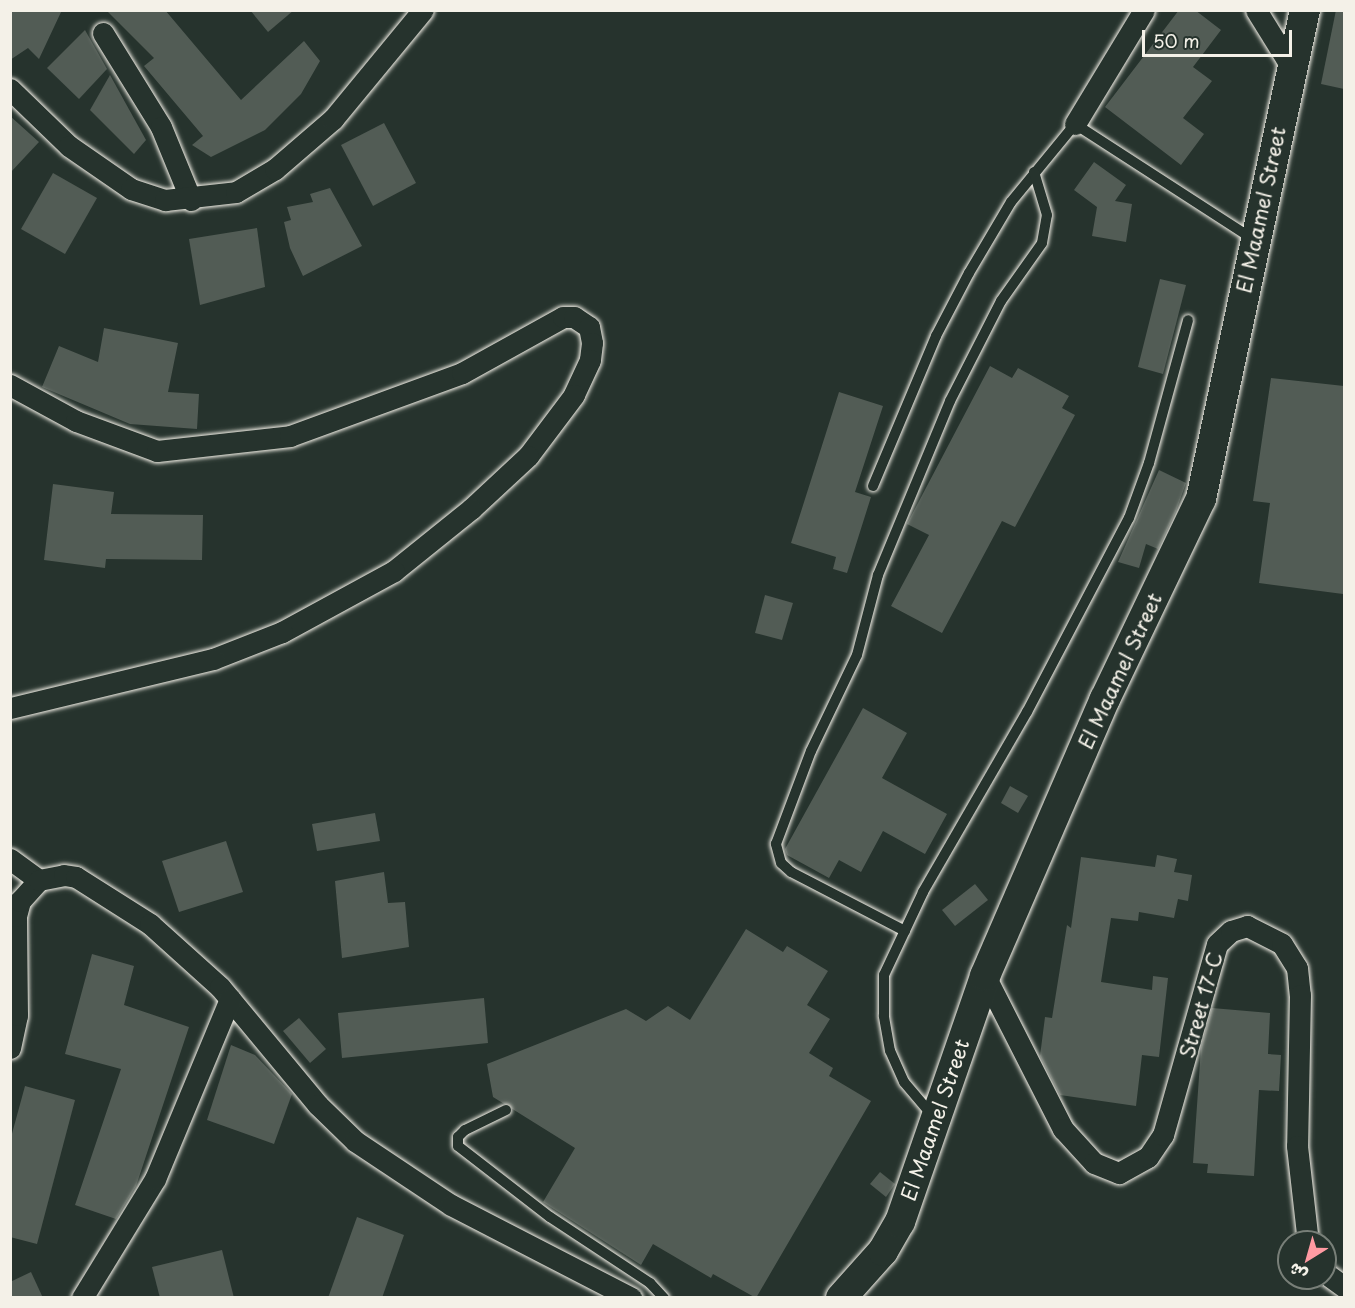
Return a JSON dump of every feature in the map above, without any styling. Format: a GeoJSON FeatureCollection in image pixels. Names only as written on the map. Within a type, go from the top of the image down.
{"type":"FeatureCollection","features":[{"type":"Feature","properties":{"kind":"street"},"geometry":{"type":"LineString","coordinates":[[10,89],[104,174],[131,189],[165,200],[191,200],[236,192],[299,149],[365,84],[423,10]]}},
{"type":"Feature","properties":{"kind":"street"},"geometry":{"type":"LineString","coordinates":[[1075,124],[1144,10]]}},
{"type":"Feature","properties":{"kind":"street"},"geometry":{"type":"LineString","coordinates":[[1256,10],[1292,68]]}},
{"type":"Feature","properties":{"kind":"street","name":"El Maamel Street"},"geometry":{"type":"LineString","coordinates":[[840,1298],[883,1251],[900,1222],[985,976],[1105,699],[1201,499],[1253,239],[1305,10]]}},
{"type":"Feature","properties":{"kind":"street"},"geometry":{"type":"LineString","coordinates":[[103,33],[161,127],[191,200]]}},
{"type":"Feature","properties":{"kind":"street"},"geometry":{"type":"LineString","coordinates":[[10,384],[76,421],[157,451],[290,436],[462,373],[563,317],[574,316],[589,327],[592,343],[590,360],[574,395],[528,456],[471,509],[394,571],[282,632],[213,659],[10,708]]}},
{"type":"Feature","properties":{"kind":"street"},"geometry":{"type":"LineString","coordinates":[[10,859],[39,880]]}},
{"type":"Feature","properties":{"kind":"street"},"geometry":{"type":"LineString","coordinates":[[10,1048],[17,1015],[16,916],[20,902],[39,880],[57,875],[76,877],[118,901],[150,924],[230,999],[333,1122],[376,1158],[451,1205],[631,1298]]}},
{"type":"Feature","properties":{"kind":"street","name":"Street 17-C"},"geometry":{"type":"LineString","coordinates":[[985,976],[1063,1129],[1094,1163],[1119,1173],[1148,1157],[1163,1135],[1217,944],[1231,931],[1247,926],[1282,944],[1297,968],[1300,995],[1297,1146],[1307,1230]]}},
{"type":"Feature","properties":{"kind":"street"},"geometry":{"type":"LineString","coordinates":[[82,1298],[155,1179],[230,999]]}},
{"type":"Feature","properties":{"kind":"lane"},"geometry":{"type":"LineString","coordinates":[[873,486],[936,336],[1011,201],[1075,124],[1253,239]]}},
{"type":"Feature","properties":{"kind":"lane"},"geometry":{"type":"LineString","coordinates":[[904,931],[791,872],[781,863],[776,844],[811,751],[857,656],[878,575],[950,401],[1000,301],[1042,243],[1047,214],[1034,172]]}},
{"type":"Feature","properties":{"kind":"lane"},"geometry":{"type":"LineString","coordinates":[[935,1118],[904,1082],[890,1051],[884,1016],[884,975],[904,931],[1129,518],[1149,463],[1188,320]]}},
{"type":"Feature","properties":{"kind":"lane"},"geometry":{"type":"LineString","coordinates":[[506,1110],[465,1130],[458,1137],[458,1146],[550,1217],[650,1283],[664,1298]]}},
{"type":"Feature","properties":{"kind":"building"},"geometry":{"type":"Polygon","coordinates":[[[10,10],[62,10],[39,59],[28,48],[10,60],[10,10]]]}},
{"type":"Feature","properties":{"kind":"building"},"geometry":{"type":"Polygon","coordinates":[[[106,10],[165,10],[241,100],[304,41],[320,61],[301,94],[265,130],[211,157],[192,145],[203,136],[144,66],[154,58],[106,10]]]}},
{"type":"Feature","properties":{"kind":"building"},"geometry":{"type":"Polygon","coordinates":[[[250,10],[294,10],[268,32],[250,10]]]}},
{"type":"Feature","properties":{"kind":"building"},"geometry":{"type":"Polygon","coordinates":[[[1179,10],[1195,10],[1221,30],[1193,67],[1212,81],[1183,118],[1204,134],[1181,165],[1105,107],[1179,10]]]}},
{"type":"Feature","properties":{"kind":"building"},"geometry":{"type":"Polygon","coordinates":[[[1336,10],[1344,10],[1344,89],[1321,84],[1336,10]]]}},
{"type":"Feature","properties":{"kind":"building"},"geometry":{"type":"Polygon","coordinates":[[[85,30],[107,69],[79,99],[47,68],[85,30]]]}},
{"type":"Feature","properties":{"kind":"building"},"geometry":{"type":"Polygon","coordinates":[[[110,75],[146,140],[134,154],[90,110],[110,75]]]}},
{"type":"Feature","properties":{"kind":"building"},"geometry":{"type":"Polygon","coordinates":[[[10,116],[39,142],[10,173],[10,116]]]}},
{"type":"Feature","properties":{"kind":"building"},"geometry":{"type":"Polygon","coordinates":[[[384,123],[416,183],[373,206],[341,145],[384,123]]]}},
{"type":"Feature","properties":{"kind":"building"},"geometry":{"type":"Polygon","coordinates":[[[1094,162],[1126,185],[1115,201],[1132,204],[1126,242],[1092,236],[1097,207],[1074,190],[1094,162]]]}},
{"type":"Feature","properties":{"kind":"building"},"geometry":{"type":"Polygon","coordinates":[[[53,173],[97,198],[65,254],[21,229],[53,173]]]}},
{"type":"Feature","properties":{"kind":"building"},"geometry":{"type":"Polygon","coordinates":[[[330,188],[362,246],[303,276],[290,248],[284,222],[291,220],[287,207],[313,202],[310,194],[330,188]]]}},
{"type":"Feature","properties":{"kind":"building"},"geometry":{"type":"Polygon","coordinates":[[[257,228],[265,287],[200,305],[189,239],[257,228]]]}},
{"type":"Feature","properties":{"kind":"building"},"geometry":{"type":"Polygon","coordinates":[[[1160,279],[1186,285],[1163,374],[1138,367],[1160,279]]]}},
{"type":"Feature","properties":{"kind":"building"},"geometry":{"type":"Polygon","coordinates":[[[104,328],[178,343],[168,392],[199,394],[197,429],[130,424],[42,387],[59,346],[98,362],[104,328]]]}},
{"type":"Feature","properties":{"kind":"building"},"geometry":{"type":"Polygon","coordinates":[[[990,366],[1012,378],[1018,368],[1069,396],[1062,408],[1075,415],[1015,527],[1002,521],[942,633],[891,606],[929,535],[907,524],[990,366]]]}},
{"type":"Feature","properties":{"kind":"building"},"geometry":{"type":"Polygon","coordinates":[[[1271,378],[1344,386],[1343,594],[1259,583],[1270,503],[1253,501],[1271,378]]]}},
{"type":"Feature","properties":{"kind":"building"},"geometry":{"type":"Polygon","coordinates":[[[839,392],[883,406],[855,492],[871,497],[847,573],[833,569],[836,557],[791,543],[839,392]]]}},
{"type":"Feature","properties":{"kind":"building"},"geometry":{"type":"Polygon","coordinates":[[[1159,470],[1186,483],[1176,511],[1158,549],[1146,544],[1139,568],[1118,562],[1159,470]]]}},
{"type":"Feature","properties":{"kind":"building"},"geometry":{"type":"Polygon","coordinates":[[[53,484],[114,492],[111,514],[203,515],[202,560],[106,559],[105,568],[44,560],[53,484]]]}},
{"type":"Feature","properties":{"kind":"building"},"geometry":{"type":"Polygon","coordinates":[[[765,595],[793,603],[782,640],[755,633],[765,595]]]}},
{"type":"Feature","properties":{"kind":"building"},"geometry":{"type":"Polygon","coordinates":[[[863,708],[907,733],[882,778],[947,814],[925,854],[883,831],[861,872],[839,860],[829,878],[787,855],[785,849],[863,708]]]}},
{"type":"Feature","properties":{"kind":"building"},"geometry":{"type":"Polygon","coordinates":[[[1010,786],[1028,796],[1018,813],[1001,803],[1010,786]]]}},
{"type":"Feature","properties":{"kind":"building"},"geometry":{"type":"Polygon","coordinates":[[[375,813],[380,841],[317,851],[312,824],[375,813]]]}},
{"type":"Feature","properties":{"kind":"building"},"geometry":{"type":"Polygon","coordinates":[[[226,841],[243,892],[179,912],[162,861],[226,841]]]}},
{"type":"Feature","properties":{"kind":"building"},"geometry":{"type":"Polygon","coordinates":[[[1157,855],[1177,859],[1174,872],[1192,875],[1188,901],[1178,899],[1174,918],[1139,912],[1138,921],[1111,918],[1101,982],[1152,990],[1153,976],[1168,978],[1159,1057],[1142,1055],[1136,1106],[1060,1095],[1040,1056],[1045,1017],[1052,1018],[1067,925],[1071,928],[1081,857],[1155,867],[1157,855]]]}},
{"type":"Feature","properties":{"kind":"building"},"geometry":{"type":"Polygon","coordinates":[[[384,872],[388,903],[405,902],[409,947],[342,958],[335,881],[384,872]]]}},
{"type":"Feature","properties":{"kind":"building"},"geometry":{"type":"Polygon","coordinates":[[[975,884],[988,900],[955,926],[942,910],[975,884]]]}},
{"type":"Feature","properties":{"kind":"building"},"geometry":{"type":"Polygon","coordinates":[[[746,929],[783,952],[787,946],[828,971],[807,1005],[830,1019],[809,1053],[833,1068],[829,1076],[871,1101],[756,1298],[713,1274],[711,1278],[653,1244],[641,1265],[543,1202],[575,1148],[493,1097],[487,1064],[626,1009],[646,1021],[668,1006],[690,1020],[746,929]]]}},
{"type":"Feature","properties":{"kind":"building"},"geometry":{"type":"Polygon","coordinates":[[[92,954],[134,966],[124,1005],[189,1027],[136,1186],[116,1219],[75,1205],[121,1069],[65,1054],[92,954]]]}},
{"type":"Feature","properties":{"kind":"building"},"geometry":{"type":"Polygon","coordinates":[[[484,998],[488,1043],[342,1058],[338,1013],[484,998]]]}},
{"type":"Feature","properties":{"kind":"building"},"geometry":{"type":"Polygon","coordinates":[[[1212,1008],[1270,1013],[1268,1054],[1281,1055],[1279,1091],[1259,1090],[1254,1176],[1207,1173],[1208,1164],[1193,1163],[1201,1048],[1212,1008]]]}},
{"type":"Feature","properties":{"kind":"building"},"geometry":{"type":"Polygon","coordinates":[[[299,1018],[326,1049],[310,1063],[283,1031],[299,1018]]]}},
{"type":"Feature","properties":{"kind":"building"},"geometry":{"type":"Polygon","coordinates":[[[231,1045],[255,1055],[292,1094],[274,1144],[207,1120],[231,1045]]]}},
{"type":"Feature","properties":{"kind":"building"},"geometry":{"type":"Polygon","coordinates":[[[25,1086],[75,1100],[37,1244],[10,1237],[10,1141],[25,1086]]]}},
{"type":"Feature","properties":{"kind":"building"},"geometry":{"type":"Polygon","coordinates":[[[880,1172],[895,1184],[886,1197],[870,1184],[880,1172]]]}},
{"type":"Feature","properties":{"kind":"building"},"geometry":{"type":"Polygon","coordinates":[[[357,1217],[404,1235],[382,1298],[328,1298],[357,1217]]]}},
{"type":"Feature","properties":{"kind":"building"},"geometry":{"type":"Polygon","coordinates":[[[222,1250],[234,1298],[160,1298],[152,1267],[222,1250]]]}},
{"type":"Feature","properties":{"kind":"building"},"geometry":{"type":"Polygon","coordinates":[[[31,1272],[43,1298],[10,1298],[10,1282],[31,1272]]]}}]}
